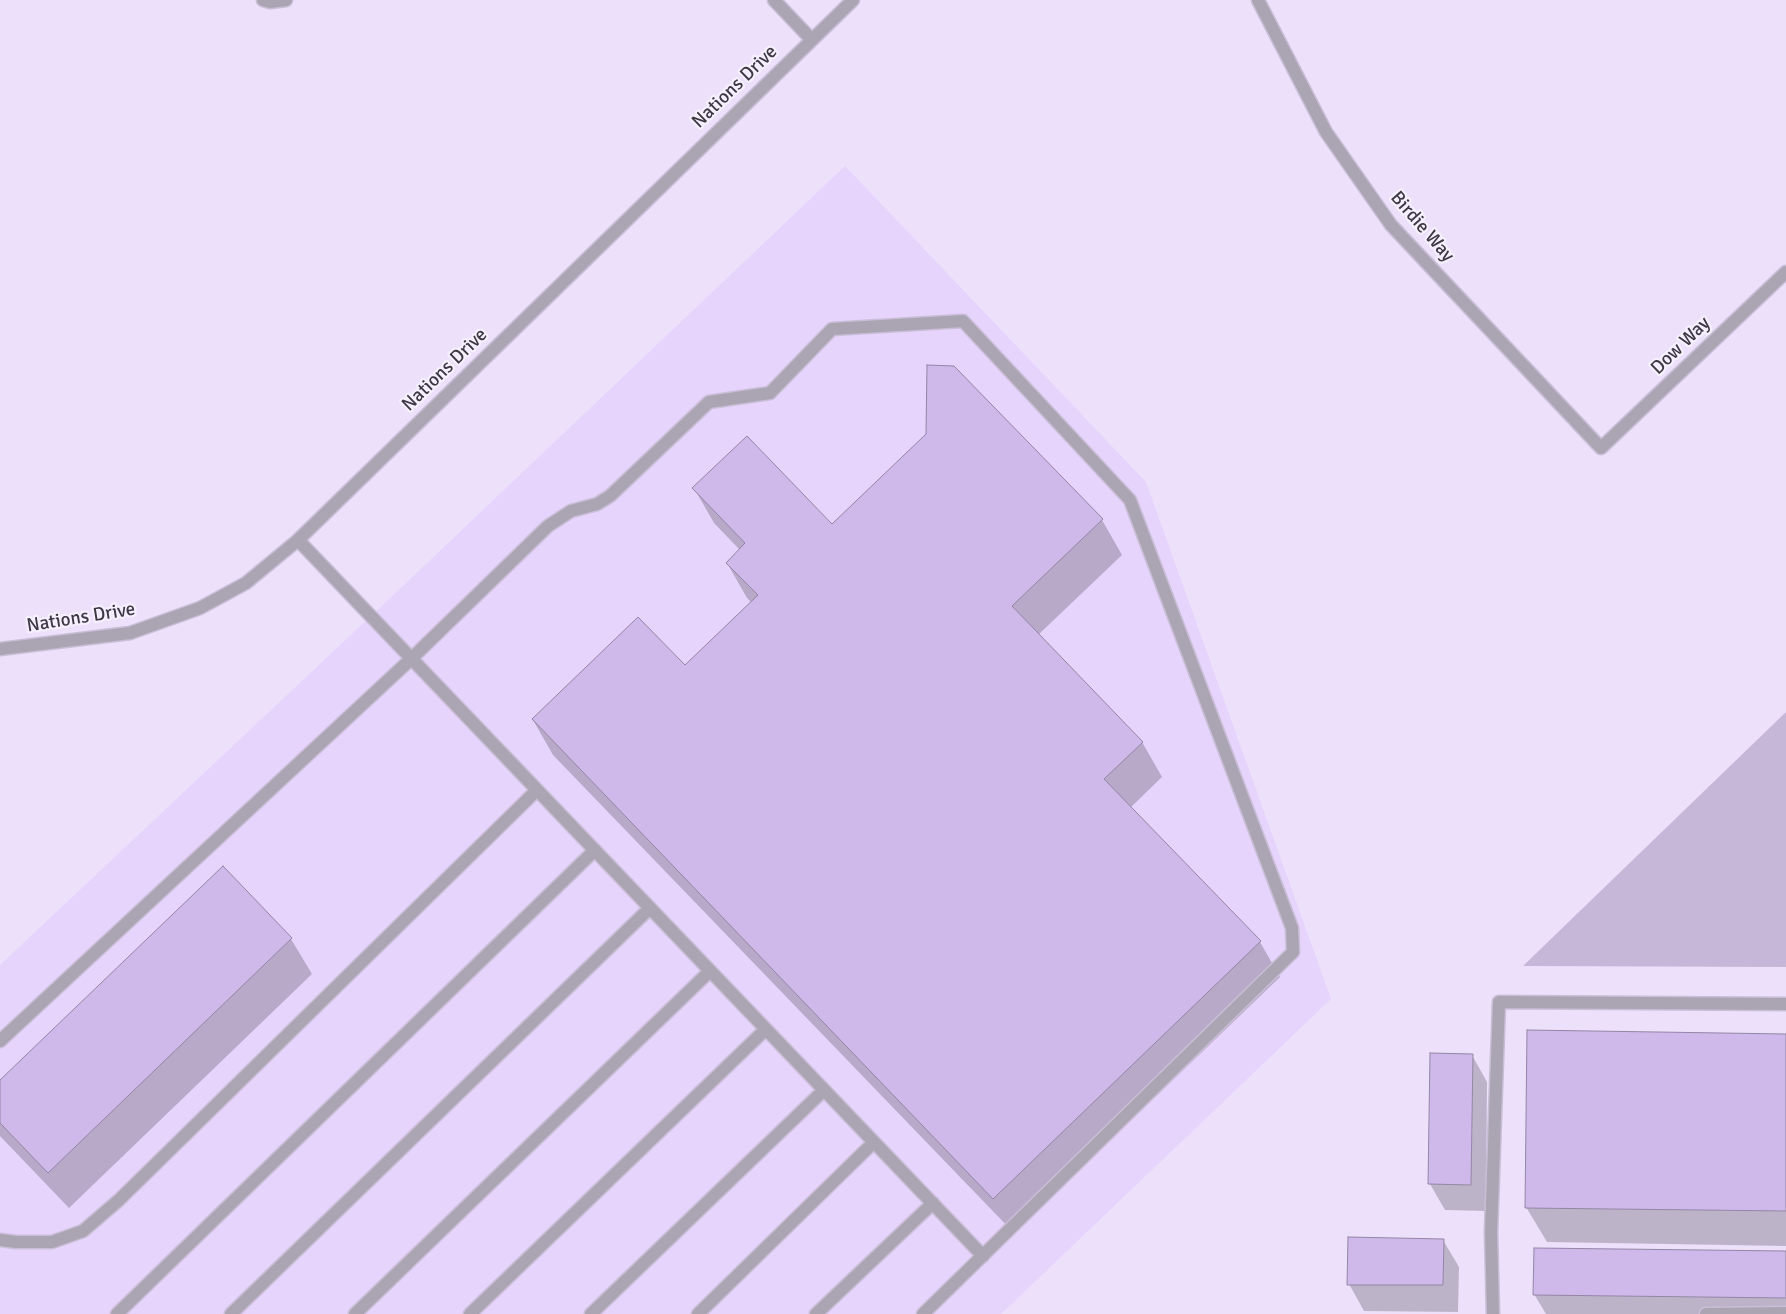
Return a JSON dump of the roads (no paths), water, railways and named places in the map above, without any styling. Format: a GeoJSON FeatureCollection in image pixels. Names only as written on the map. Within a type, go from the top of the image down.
{"type":"FeatureCollection","features":[{"type":"Feature","properties":{"kind":"street"},"geometry":{"type":"LineString","coordinates":[[263,0],[270,2],[286,0]]}},
{"type":"Feature","properties":{"kind":"street"},"geometry":{"type":"LineString","coordinates":[[774,0],[811,39]]}},
{"type":"Feature","properties":{"kind":"street","name":"Nations Drive"},"geometry":{"type":"LineString","coordinates":[[0,649],[130,633],[200,608],[246,583],[298,540],[853,0]]}},
{"type":"Feature","properties":{"kind":"street","name":"Birdie Way"},"geometry":{"type":"LineString","coordinates":[[1258,0],[1326,132],[1391,225],[1601,448]]}},
{"type":"Feature","properties":{"kind":"street","name":"Dow Way"},"geometry":{"type":"LineString","coordinates":[[1601,448],[1786,272]]}},
{"type":"Feature","properties":{"kind":"street"},"geometry":{"type":"LineString","coordinates":[[0,1041],[412,659],[548,526],[571,511],[597,504],[610,496],[709,402],[770,393],[832,329],[963,321],[1130,500],[1292,928],[1293,952],[923,1314]]}},
{"type":"Feature","properties":{"kind":"street"},"geometry":{"type":"LineString","coordinates":[[298,540],[983,1256]]}},
{"type":"Feature","properties":{"kind":"street"},"geometry":{"type":"LineString","coordinates":[[0,1240],[52,1242],[83,1231],[119,1200],[537,790]]}},
{"type":"Feature","properties":{"kind":"street"},"geometry":{"type":"LineString","coordinates":[[117,1314],[595,850]]}},
{"type":"Feature","properties":{"kind":"street"},"geometry":{"type":"LineString","coordinates":[[231,1314],[650,908]]}},
{"type":"Feature","properties":{"kind":"street"},"geometry":{"type":"LineString","coordinates":[[355,1314],[710,971]]}},
{"type":"Feature","properties":{"kind":"street"},"geometry":{"type":"LineString","coordinates":[[1493,1314],[1491,1232],[1499,1002],[1786,1004]]}},
{"type":"Feature","properties":{"kind":"street"},"geometry":{"type":"LineString","coordinates":[[470,1314],[766,1029]]}},
{"type":"Feature","properties":{"kind":"street"},"geometry":{"type":"LineString","coordinates":[[591,1314],[824,1090]]}},
{"type":"Feature","properties":{"kind":"street"},"geometry":{"type":"LineString","coordinates":[[698,1314],[874,1142]]}},
{"type":"Feature","properties":{"kind":"street"},"geometry":{"type":"LineString","coordinates":[[816,1314],[932,1203]]}},
{"type":"Feature","properties":{"kind":"street"},"geometry":{"type":"LineString","coordinates":[[1706,1314],[1786,1313]]}}]}
